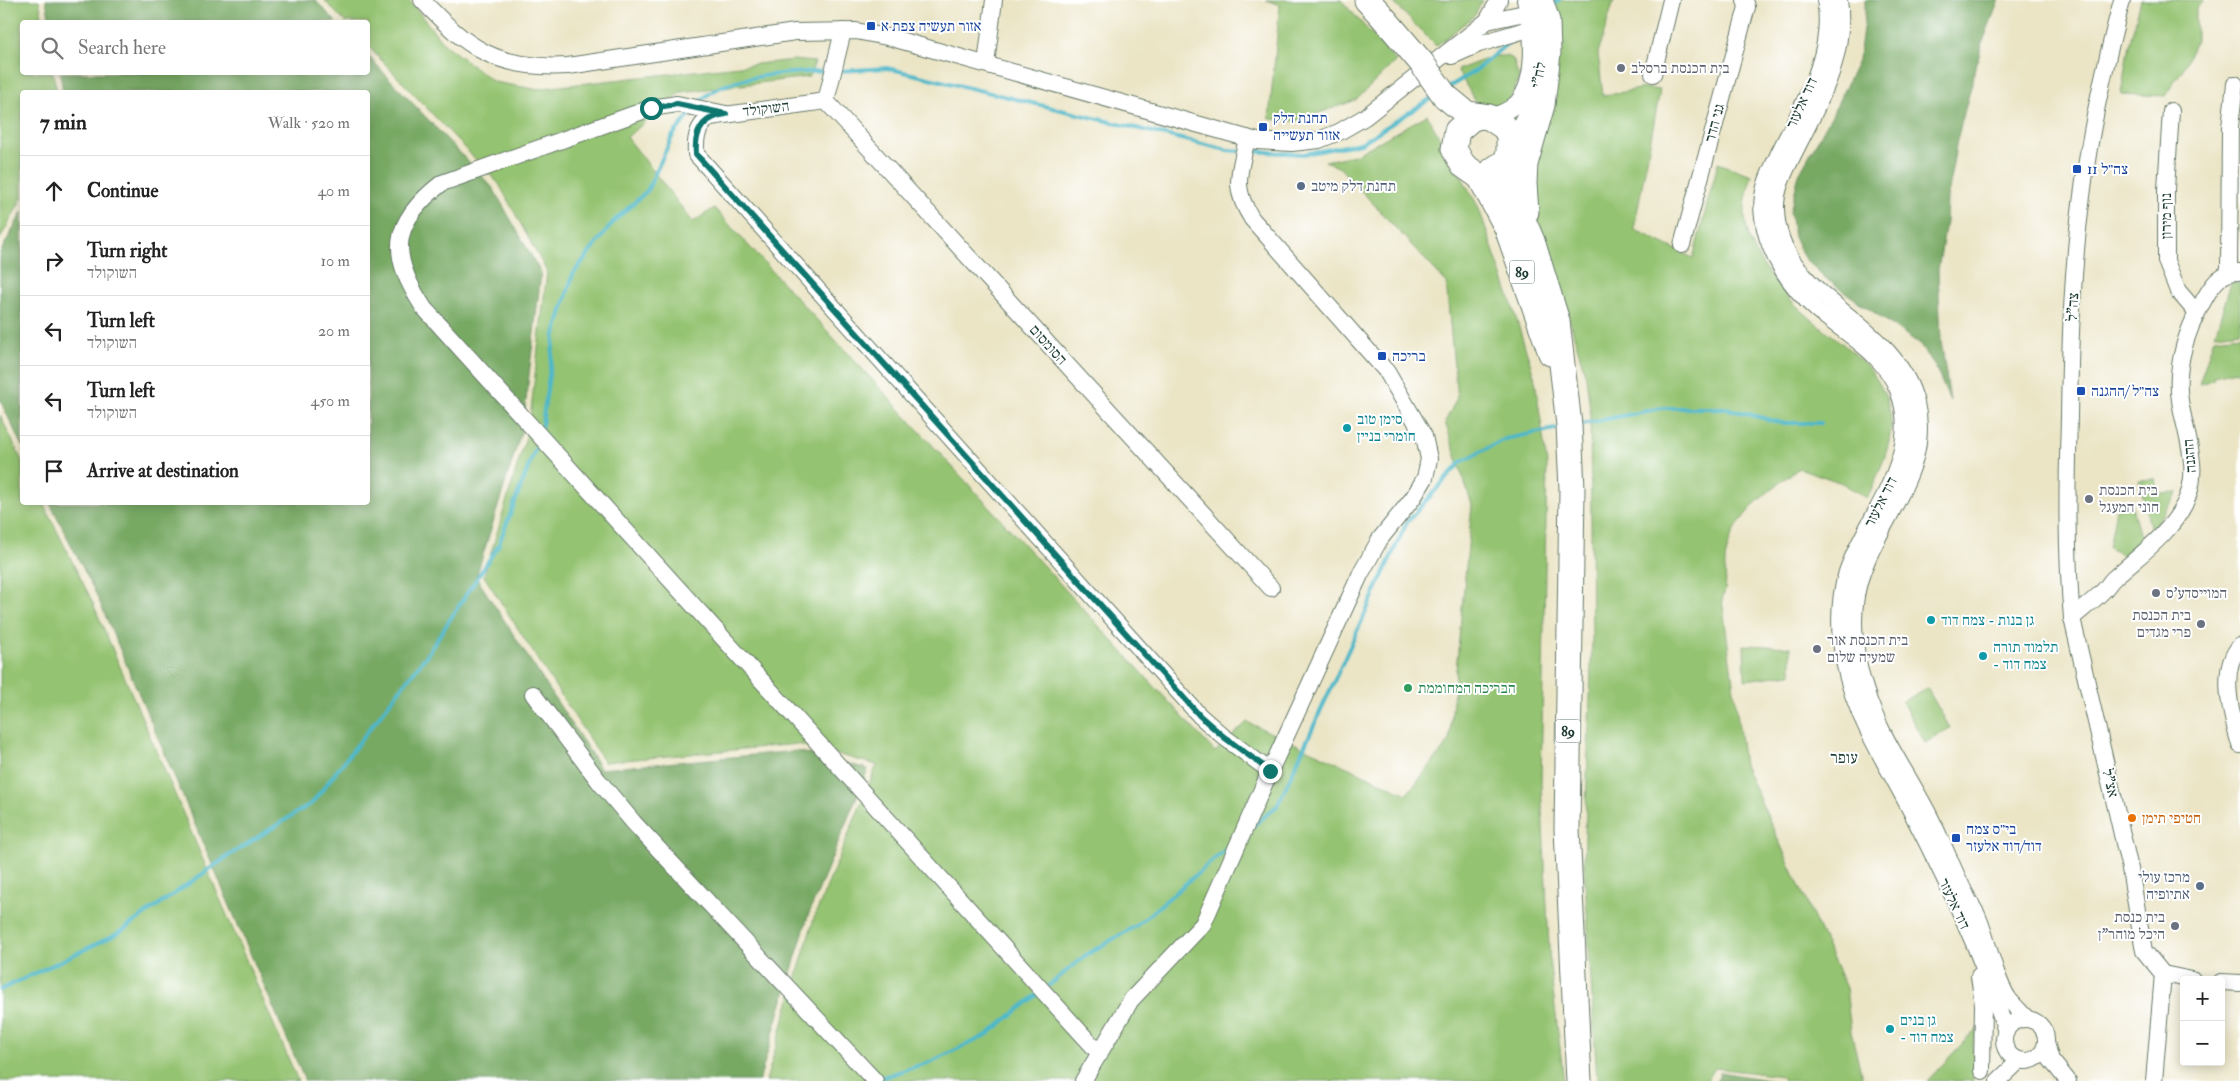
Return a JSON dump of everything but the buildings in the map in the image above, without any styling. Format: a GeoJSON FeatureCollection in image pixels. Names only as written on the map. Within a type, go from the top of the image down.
{"type":"FeatureCollection","features":[{"type":"Feature","properties":{"kind":"highway","name":"89"},"geometry":{"type":"LineString","coordinates":[[1374,8],[1421,62],[1445,96],[1453,114],[1457,131],[1454,140],[1457,158],[1480,177],[1490,191],[1507,228],[1544,338],[1563,381]]}},
{"type":"Feature","properties":{"kind":"highway"},"geometry":{"type":"LineString","coordinates":[[1528,232],[1524,196],[1524,174],[1542,105],[1548,53],[1547,22],[1533,10]]}},
{"type":"Feature","properties":{"kind":"highway","name":"89"},"geometry":{"type":"LineString","coordinates":[[1445,96],[1467,114],[1484,117],[1504,127],[1508,153],[1503,168],[1506,181],[1528,232],[1557,321],[1569,425],[1572,489],[1566,829],[1579,1081]]}},
{"type":"Feature","properties":{"kind":"highway"},"geometry":{"type":"LineString","coordinates":[[1457,131],[1470,119],[1484,117]]}},
{"type":"Feature","properties":{"kind":"highway"},"geometry":{"type":"LineString","coordinates":[[1471,170],[1489,172],[1508,153]]}},
{"type":"Feature","properties":{"kind":"street"},"geometry":{"type":"LineString","coordinates":[[422,0],[448,27],[468,44],[489,55],[515,64],[538,68],[601,62],[795,32],[856,31],[892,38],[1247,138],[1273,143],[1319,140],[1339,132],[1365,117],[1435,64],[1452,47],[1487,21],[1500,0]]}},
{"type":"Feature","properties":{"kind":"street"},"geometry":{"type":"LineString","coordinates":[[986,64],[994,0]]}},
{"type":"Feature","properties":{"kind":"street"},"geometry":{"type":"LineString","coordinates":[[1652,74],[1671,0]]}},
{"type":"Feature","properties":{"kind":"street","name":"גני הדר"},"geometry":{"type":"LineString","coordinates":[[1682,246],[1747,7],[1745,0]]}},
{"type":"Feature","properties":{"kind":"street","name":"דוד אלעזר"},"geometry":{"type":"LineString","coordinates":[[1825,0],[1828,25],[1823,53],[1812,85],[1766,181],[1762,199],[1762,215],[1773,253],[1794,284],[1816,309],[1860,342],[1879,360],[1890,375],[1899,396],[1905,422],[1901,456],[1897,471],[1847,574],[1842,594],[1841,638],[1845,669],[1859,715],[1913,815],[1964,923],[1998,1005],[2005,1036]]}},
{"type":"Feature","properties":{"kind":"street","name":"דוד אלעזר"},"geometry":{"type":"LineString","coordinates":[[1839,0],[1842,25],[1835,64],[1825,90],[1780,185],[1776,214],[1785,247],[1804,276],[1825,298],[1869,332],[1889,351],[1910,384],[1917,406],[1918,442],[1909,476],[1860,578],[1854,615],[1858,666],[1872,709],[1931,820],[1977,915],[1996,971],[2006,992],[2027,1019]]}},
{"type":"Feature","properties":{"kind":"street","name":"צה\"ל"},"geometry":{"type":"LineString","coordinates":[[2072,618],[2066,530],[2070,348],[2076,252],[2082,195],[2095,122],[2122,0]]}},
{"type":"Feature","properties":{"kind":"street"},"geometry":{"type":"LineString","coordinates":[[1487,21],[1533,10]]}},
{"type":"Feature","properties":{"kind":"street"},"geometry":{"type":"LineString","coordinates":[[1435,64],[1479,44],[1502,37],[1533,10]]}},
{"type":"Feature","properties":{"kind":"street","name":"לח\"י"},"geometry":{"type":"LineString","coordinates":[[1484,117],[1501,114],[1519,101],[1526,87],[1531,60],[1533,10]]}},
{"type":"Feature","properties":{"kind":"street","name":"לח\"י"},"geometry":{"type":"LineString","coordinates":[[1508,153],[1533,101],[1538,82],[1543,51],[1533,10]]}},
{"type":"Feature","properties":{"kind":"street"},"geometry":{"type":"LineString","coordinates":[[826,101],[843,31]]}},
{"type":"Feature","properties":{"kind":"street"},"geometry":{"type":"LineString","coordinates":[[1502,37],[1519,45],[1531,60]]}},
{"type":"Feature","properties":{"kind":"street"},"geometry":{"type":"LineString","coordinates":[[2235,84],[2230,127],[2235,272]]}},
{"type":"Feature","properties":{"kind":"street","name":"השוקולד"},"geometry":{"type":"LineString","coordinates":[[826,101],[710,117],[697,132],[696,154],[1200,716],[1224,737],[1270,771]]}},
{"type":"Feature","properties":{"kind":"street","name":"הסומסום"},"geometry":{"type":"LineString","coordinates":[[826,101],[1271,588]]}},
{"type":"Feature","properties":{"kind":"street"},"geometry":{"type":"LineString","coordinates":[[726,114],[677,104],[651,108],[442,184],[421,200],[406,219],[401,237],[403,272],[424,308],[1100,1054]]}},
{"type":"Feature","properties":{"kind":"street","name":"נוף מירון"},"geometry":{"type":"LineString","coordinates":[[2171,111],[2166,189],[2166,261],[2178,291],[2197,313]]}},
{"type":"Feature","properties":{"kind":"street"},"geometry":{"type":"LineString","coordinates":[[1083,1081],[1131,1000],[1203,924],[1270,771],[1365,567],[1380,539],[1413,498],[1425,478],[1430,459],[1424,436],[1387,372],[1252,219],[1242,204],[1238,183],[1247,138]]}},
{"type":"Feature","properties":{"kind":"street","name":"ההגנה"},"geometry":{"type":"LineString","coordinates":[[2072,618],[2102,593],[2111,580],[2163,535],[2184,505],[2192,484],[2192,446],[2182,412],[2179,376],[2187,337],[2197,313],[2217,280],[2235,272]]}},
{"type":"Feature","properties":{"kind":"street","name":"אצ\"ל"},"geometry":{"type":"LineString","coordinates":[[2072,618],[2128,860],[2144,951],[2163,974]]}},
{"type":"Feature","properties":{"kind":"street"},"geometry":{"type":"LineString","coordinates":[[2240,646],[2231,660],[2229,679],[2240,746]]}},
{"type":"Feature","properties":{"kind":"street"},"geometry":{"type":"LineString","coordinates":[[2229,679],[2233,666],[2240,657]]}},
{"type":"Feature","properties":{"kind":"street"},"geometry":{"type":"LineString","coordinates":[[533,694],[598,780],[634,823],[875,1081]]}},
{"type":"Feature","properties":{"kind":"street"},"geometry":{"type":"LineString","coordinates":[[1964,923],[1976,962],[1984,1004],[1982,1076]]}},
{"type":"Feature","properties":{"kind":"street"},"geometry":{"type":"LineString","coordinates":[[2154,1081],[2163,974],[2180,978]]}},
{"type":"Feature","properties":{"kind":"street"},"geometry":{"type":"LineString","coordinates":[[2225,982],[2240,983]]}},
{"type":"Feature","properties":{"kind":"street"},"geometry":{"type":"LineString","coordinates":[[1982,1076],[1995,1048],[2013,1022],[2027,1019],[2040,1024],[2046,1036],[2051,1060],[2068,1081]]}},
{"type":"Feature","properties":{"kind":"street"},"geometry":{"type":"LineString","coordinates":[[2005,1036],[2008,1052],[2020,1060],[2048,1072],[2058,1081]]}},
{"type":"Feature","properties":{"kind":"street"},"geometry":{"type":"LineString","coordinates":[[1998,1081],[2020,1060],[2028,1060],[2038,1056],[2046,1043]]}},
{"type":"Feature","properties":{"kind":"green space"},"geometry":{"type":"Polygon","coordinates":[[[0,0],[39,0],[43,20],[20,20],[20,75],[53,75],[57,90],[20,90],[20,202],[0,239],[0,0]]]}},
{"type":"Feature","properties":{"kind":"green space"},"geometry":{"type":"Polygon","coordinates":[[[46,0],[315,0],[334,20],[50,20],[46,0]]]}},
{"type":"Feature","properties":{"kind":"green space"},"geometry":{"type":"Polygon","coordinates":[[[324,0],[409,0],[444,44],[494,82],[534,89],[793,60],[815,62],[809,77],[681,92],[627,137],[693,222],[714,208],[1215,752],[1247,722],[1407,794],[1449,742],[1472,505],[1445,422],[1457,398],[1446,282],[1340,168],[1325,161],[1355,155],[1427,115],[1478,206],[1535,379],[1547,464],[1541,784],[1550,966],[1564,1081],[766,1081],[814,918],[877,765],[797,744],[604,762],[484,576],[529,427],[547,272],[499,184],[370,48],[370,20],[343,20],[324,0]]]}},
{"type":"Feature","properties":{"kind":"green space"},"geometry":{"type":"Polygon","coordinates":[[[1266,0],[1341,0],[1396,61],[1356,100],[1296,121],[1269,119],[1280,5],[1266,0]]]}},
{"type":"Feature","properties":{"kind":"green space"},"geometry":{"type":"Polygon","coordinates":[[[1391,0],[1483,0],[1475,15],[1436,46],[1391,0]]]}},
{"type":"Feature","properties":{"kind":"green space"},"geometry":{"type":"Polygon","coordinates":[[[1551,0],[1614,0],[1598,53],[1603,96],[1644,88],[1660,90],[1634,229],[1693,258],[1718,163],[1752,175],[1746,201],[1745,216],[1751,242],[1764,268],[1791,301],[1858,357],[1881,386],[1888,403],[1891,422],[1889,441],[1883,461],[1867,498],[1842,483],[1799,468],[1754,505],[1737,527],[1730,540],[1726,555],[1726,581],[1722,600],[1744,765],[1846,988],[1851,1032],[1863,1081],[1784,1081],[1782,1076],[1715,1068],[1707,1081],[1597,1081],[1584,864],[1592,640],[1590,409],[1586,377],[1566,308],[1545,239],[1524,185],[1551,0]]]}},
{"type":"Feature","properties":{"kind":"green space"},"geometry":{"type":"Polygon","coordinates":[[[1865,0],[1999,0],[1982,44],[1957,140],[1947,198],[1946,222],[1938,270],[1941,340],[1950,401],[1934,364],[1918,343],[1829,281],[1804,258],[1794,237],[1790,212],[1799,174],[1833,113],[1859,58],[1865,0]]]}},
{"type":"Feature","properties":{"kind":"green space"},"geometry":{"type":"Polygon","coordinates":[[[2141,0],[2204,0],[2196,8],[2196,40],[2185,66],[2165,96],[2121,94],[2128,49],[2141,0]]]}},
{"type":"Feature","properties":{"kind":"green space"},"geometry":{"type":"Polygon","coordinates":[[[1494,56],[1506,56],[1513,59],[1519,78],[1514,91],[1504,104],[1486,110],[1476,102],[1457,70],[1494,56]]]}},
{"type":"Feature","properties":{"kind":"green space"},"geometry":{"type":"Polygon","coordinates":[[[370,58],[493,188],[541,273],[523,426],[476,577],[601,769],[797,751],[868,769],[808,916],[759,1081],[305,1081],[97,596],[51,505],[370,505],[370,90],[63,90],[60,75],[370,75],[370,58]]]}},
{"type":"Feature","properties":{"kind":"green space"},"geometry":{"type":"Polygon","coordinates":[[[20,216],[20,442],[0,400],[0,253],[20,216]]]}},
{"type":"Feature","properties":{"kind":"green space"},"geometry":{"type":"Polygon","coordinates":[[[2232,280],[2240,285],[2240,331],[2215,334],[2232,280]]]}},
{"type":"Feature","properties":{"kind":"green space"},"geometry":{"type":"Polygon","coordinates":[[[2240,335],[2240,370],[2214,376],[2213,380],[2199,384],[2214,338],[2240,335]]]}},
{"type":"Feature","properties":{"kind":"green space"},"geometry":{"type":"Polygon","coordinates":[[[0,415],[20,457],[20,505],[44,505],[91,599],[298,1081],[0,1081],[0,415]]]}},
{"type":"Feature","properties":{"kind":"green space"},"geometry":{"type":"Polygon","coordinates":[[[2155,479],[2158,493],[2178,492],[2151,531],[2139,480],[2155,479]]]}},
{"type":"Feature","properties":{"kind":"green space"},"geometry":{"type":"Polygon","coordinates":[[[2131,504],[2141,540],[2122,555],[2109,548],[2116,509],[2131,504]]]}},
{"type":"Feature","properties":{"kind":"green space"},"geometry":{"type":"Polygon","coordinates":[[[1744,645],[1791,647],[1791,674],[1745,680],[1744,645]]]}},
{"type":"Feature","properties":{"kind":"green space"},"geometry":{"type":"Polygon","coordinates":[[[1927,688],[1950,728],[1925,743],[1902,702],[1927,688]]]}},
{"type":"Feature","properties":{"kind":"green space"},"geometry":{"type":"Polygon","coordinates":[[[1978,1027],[1973,1045],[1973,1081],[1927,1081],[1978,1027]]]}},
{"type":"Feature","properties":{"kind":"green space"},"geometry":{"type":"Polygon","coordinates":[[[1721,1072],[1773,1081],[1716,1081],[1721,1072]]]}},
{"type":"Feature","properties":{"kind":"waterway"},"geometry":{"type":"LineString","coordinates":[[1551,7],[1559,0]]}},
{"type":"Feature","properties":{"kind":"waterway"},"geometry":{"type":"LineString","coordinates":[[1449,87],[1475,71],[1509,42]]}},
{"type":"Feature","properties":{"kind":"waterway"},"geometry":{"type":"LineString","coordinates":[[839,71],[887,68],[1227,150],[1239,151]]}},
{"type":"Feature","properties":{"kind":"waterway"},"geometry":{"type":"LineString","coordinates":[[699,103],[710,93],[741,80],[778,74],[829,71]]}},
{"type":"Feature","properties":{"kind":"waterway"},"geometry":{"type":"LineString","coordinates":[[1249,151],[1304,154],[1361,143],[1435,96]]}},
{"type":"Feature","properties":{"kind":"waterway"},"geometry":{"type":"LineString","coordinates":[[541,431],[555,334],[573,274],[614,221],[647,191],[673,135],[692,112]]}},
{"type":"Feature","properties":{"kind":"waterway"},"geometry":{"type":"LineString","coordinates":[[1577,425],[1662,408],[1725,408],[1782,423],[1821,423]]}},
{"type":"Feature","properties":{"kind":"waterway"},"geometry":{"type":"LineString","coordinates":[[1253,826],[1277,806],[1407,522],[1461,462],[1505,439],[1560,428]]}},
{"type":"Feature","properties":{"kind":"waterway"},"geometry":{"type":"LineString","coordinates":[[0,990],[117,934],[228,856],[312,803],[426,656],[498,546],[538,442]]}},
{"type":"Feature","properties":{"kind":"waterway"},"geometry":{"type":"LineString","coordinates":[[1047,987],[1086,955],[1137,925],[1231,845]]}},
{"type":"Feature","properties":{"kind":"waterway"},"geometry":{"type":"LineString","coordinates":[[877,1079],[930,1062],[987,1035],[1039,993]]}},
{"type":"Feature","properties":{"kind":"place","name":"אזור תעשיה צפת א"},"geometry":{"type":"Point","coordinates":[871,26]}},
{"type":"Feature","properties":{"kind":"place","name":"בית הכנסת ברסלב"},"geometry":{"type":"Point","coordinates":[1621,68]}},
{"type":"Feature","properties":{"kind":"place","name":"תחנת דלק אזור תעשייה"},"geometry":{"type":"Point","coordinates":[1263,127]}},
{"type":"Feature","properties":{"kind":"place","name":"צה״ל 11"},"geometry":{"type":"Point","coordinates":[2077,169]}},
{"type":"Feature","properties":{"kind":"place","name":"תחנת דלק מיטב"},"geometry":{"type":"Point","coordinates":[1301,186]}},
{"type":"Feature","properties":{"kind":"place","name":"בריכה"},"geometry":{"type":"Point","coordinates":[1382,356]}},
{"type":"Feature","properties":{"kind":"place","name":"צה״ל /ההגנה"},"geometry":{"type":"Point","coordinates":[2081,391]}},
{"type":"Feature","properties":{"kind":"place","name":"סימן טוב חומרי בניין"},"geometry":{"type":"Point","coordinates":[1347,428]}},
{"type":"Feature","properties":{"kind":"place","name":"בית הכנסת חוני המעגל"},"geometry":{"type":"Point","coordinates":[2089,499]}},
{"type":"Feature","properties":{"kind":"place","name":"המוייסדע'ס"},"geometry":{"type":"Point","coordinates":[2156,593]}},
{"type":"Feature","properties":{"kind":"place","name":"גן בנות - צמח דוד"},"geometry":{"type":"Point","coordinates":[1931,620]}},
{"type":"Feature","properties":{"kind":"place","name":"בית הכנסת פרי מגדים"},"geometry":{"type":"Point","coordinates":[2201,624]}},
{"type":"Feature","properties":{"kind":"place","name":"בית הכנסת אור שמעיה שלום"},"geometry":{"type":"Point","coordinates":[1817,649]}},
{"type":"Feature","properties":{"kind":"place","name":"תלמוד תורה - צמח דוד"},"geometry":{"type":"Point","coordinates":[1983,656]}},
{"type":"Feature","properties":{"kind":"place","name":"הבריכה המחוממת"},"geometry":{"type":"Point","coordinates":[1408,688]}},
{"type":"Feature","properties":{"kind":"place","name":"חטיפי תימן"},"geometry":{"type":"Point","coordinates":[2132,818]}},
{"type":"Feature","properties":{"kind":"place","name":"בי״ס צמח דוד/דוד אלעזר"},"geometry":{"type":"Point","coordinates":[1956,838]}},
{"type":"Feature","properties":{"kind":"place","name":"מרכז עולי אתיופיה"},"geometry":{"type":"Point","coordinates":[2200,886]}},
{"type":"Feature","properties":{"kind":"place","name":"בית כנסת היכל מוהר\"ן"},"geometry":{"type":"Point","coordinates":[2175,926]}},
{"type":"Feature","properties":{"kind":"place","name":"גן בנים - צמח דוד"},"geometry":{"type":"Point","coordinates":[1890,1029]}},
{"type":"Feature","properties":{"kind":"district","name":"עופר"},"geometry":{"type":"Point","coordinates":[1844,758]}},
{"type":"Feature","properties":{"kind":"route"},"geometry":{"type":"LineString","coordinates":[[651,108],[677,104],[726,114],[710,117],[702,124],[697,132],[696,154],[1200,716],[1224,737],[1270,771]]}}]}
